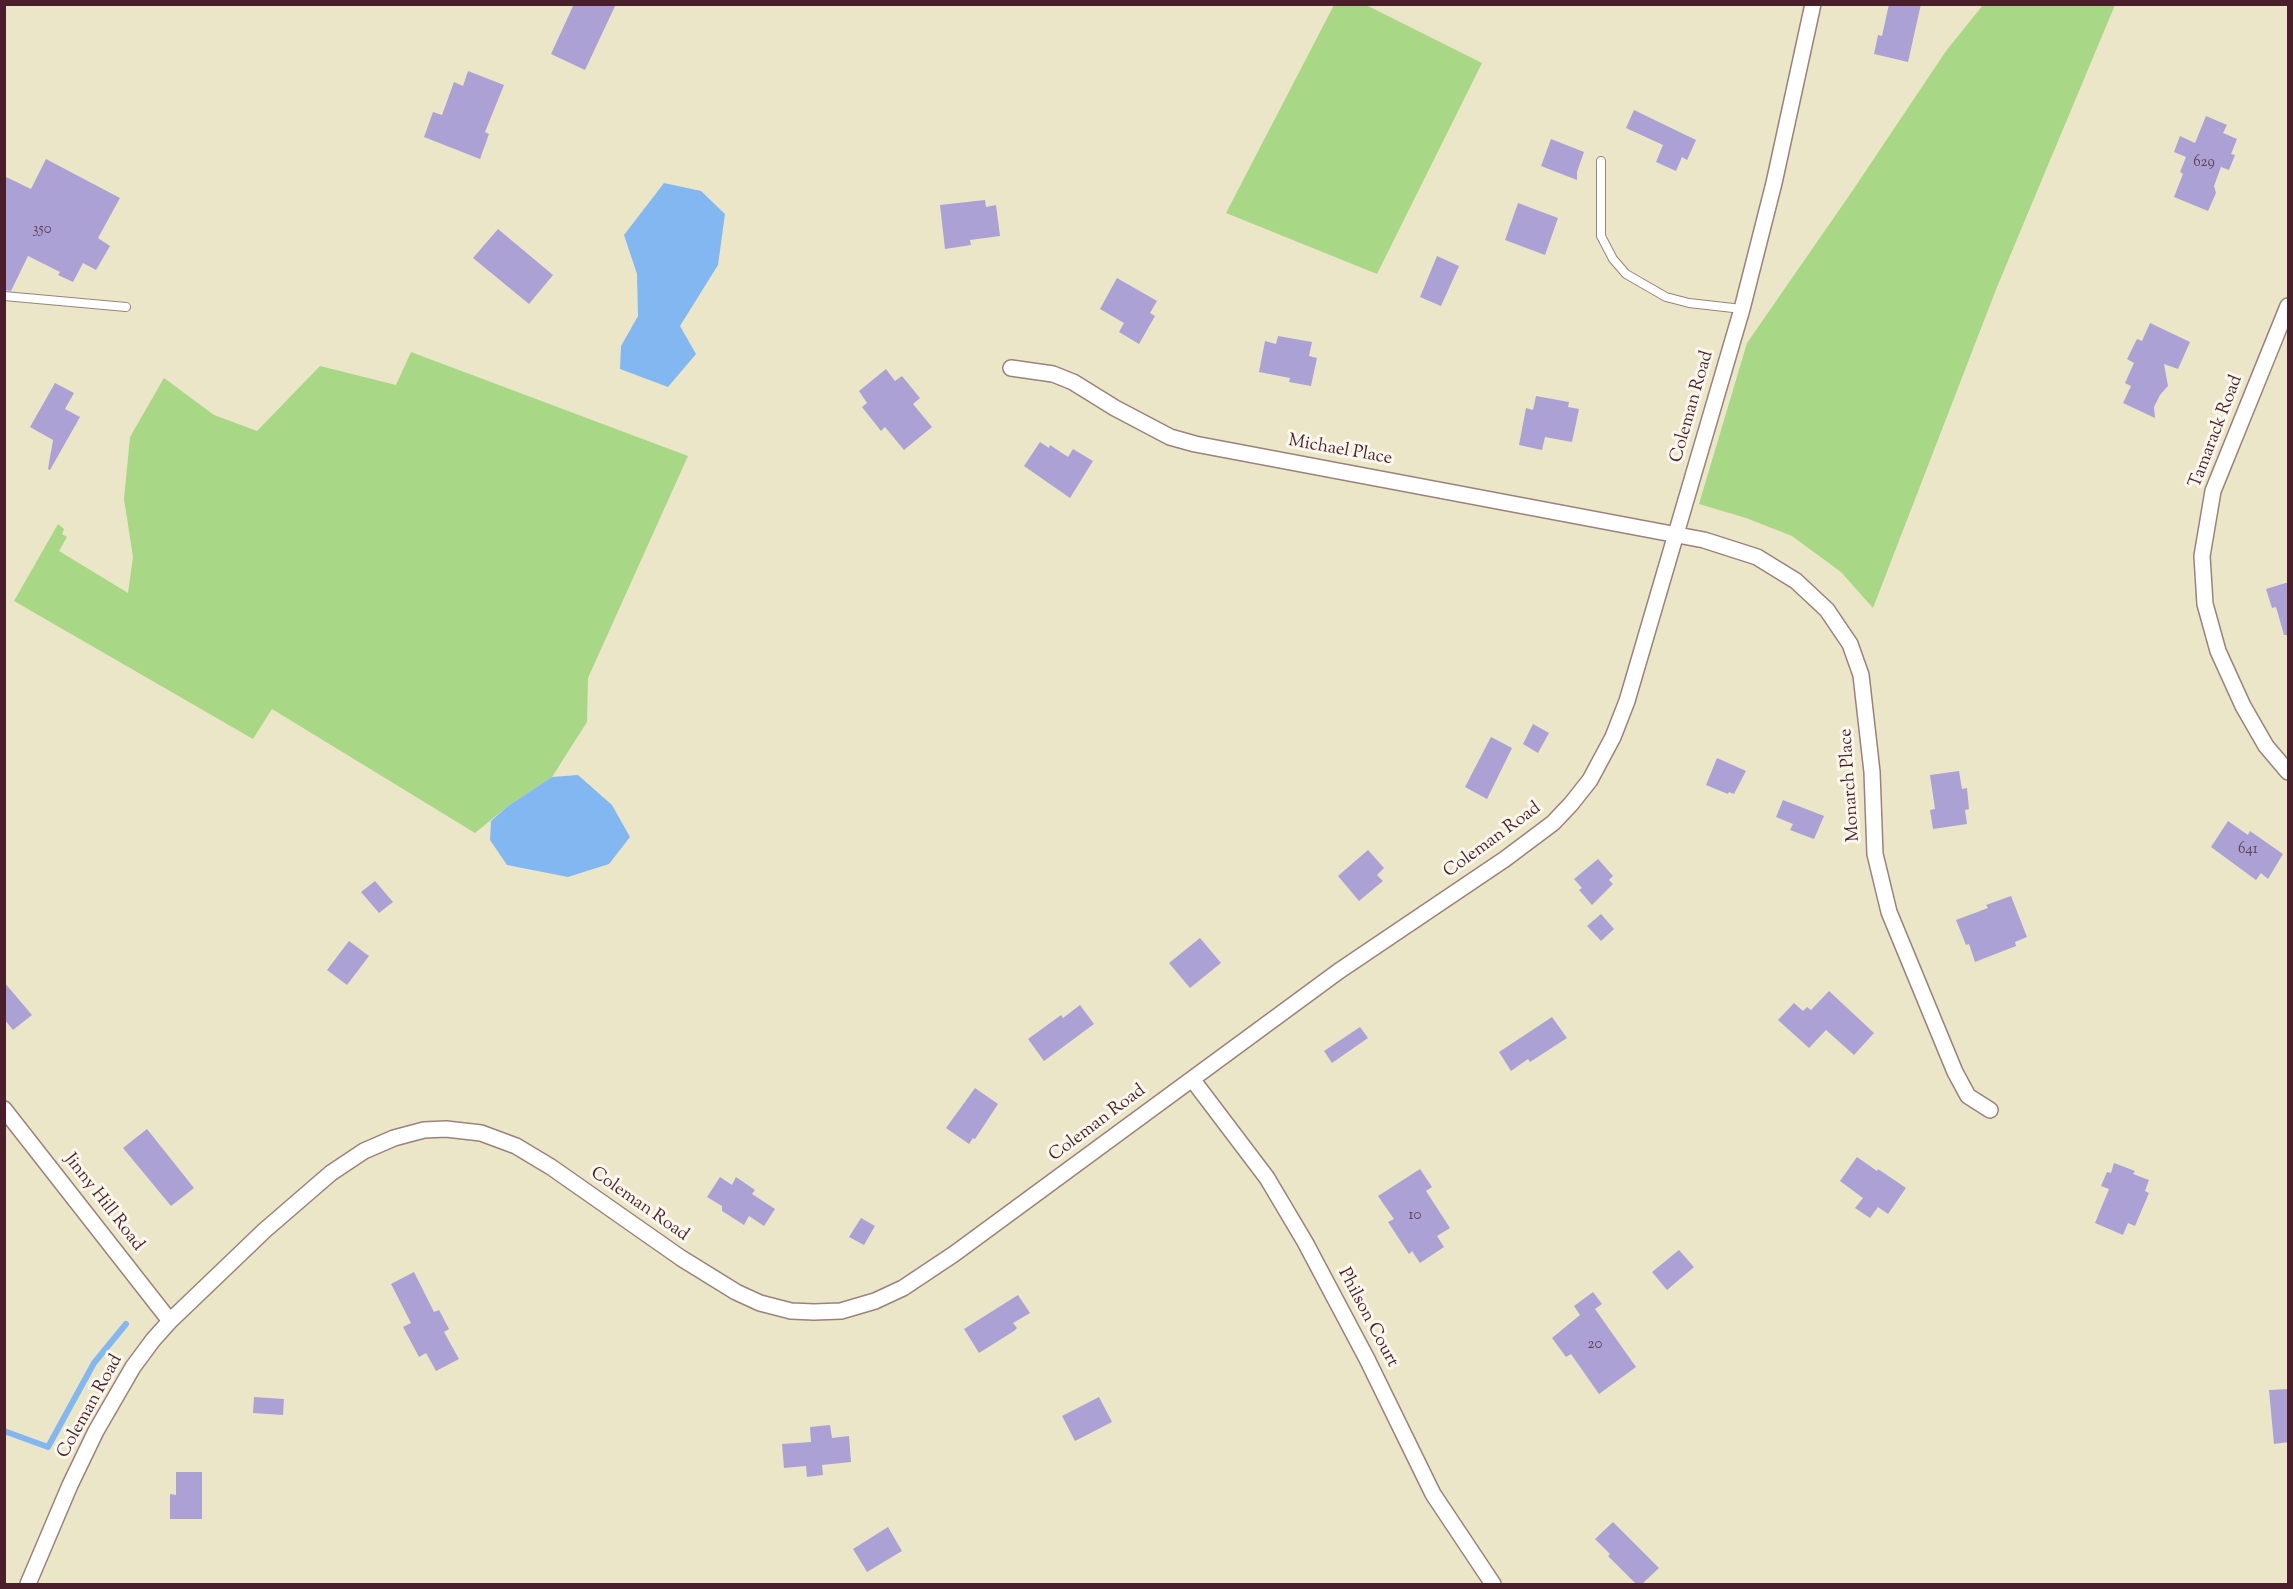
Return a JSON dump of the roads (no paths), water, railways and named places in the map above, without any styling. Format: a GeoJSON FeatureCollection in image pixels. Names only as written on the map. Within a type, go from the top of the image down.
{"type":"FeatureCollection","features":[{"type":"Feature","properties":{"kind":"street","name":"Coleman Road"},"geometry":{"type":"LineString","coordinates":[[28,1584],[70,1485],[111,1402],[133,1367],[170,1321],[256,1237],[331,1173],[364,1151],[394,1138],[424,1130],[446,1129],[481,1133],[516,1146],[550,1167],[681,1258],[736,1292],[760,1303],[791,1311],[841,1311],[885,1297],[903,1288],[954,1254],[1339,971],[1527,844],[1553,823],[1590,780],[1627,701],[1742,309],[1774,183],[1813,4]]}},
{"type":"Feature","properties":{"kind":"street","name":"Tamarack Road"},"geometry":{"type":"LineString","coordinates":[[2289,306],[2212,491],[2202,556],[2205,604],[2218,651],[2243,706],[2266,746],[2289,772]]}},
{"type":"Feature","properties":{"kind":"street","name":"Michael Place"},"geometry":{"type":"LineString","coordinates":[[1011,368],[1053,374],[1072,382],[1170,437],[1195,444],[1676,534]]}},
{"type":"Feature","properties":{"kind":"street","name":"Monarch Place"},"geometry":{"type":"LineString","coordinates":[[1676,534],[1704,540],[1757,557],[1796,580],[1827,610],[1850,645],[1861,675],[1872,772],[1875,854],[1889,912],[1955,1072],[1968,1096],[1990,1110]]}},
{"type":"Feature","properties":{"kind":"street","name":"Philson Court"},"geometry":{"type":"LineString","coordinates":[[1192,1078],[1272,1187],[1305,1242],[1367,1359],[1433,1494],[1493,1584]]}},
{"type":"Feature","properties":{"kind":"street","name":"Jinny Hill Road"},"geometry":{"type":"LineString","coordinates":[[4,1109],[170,1321]]}},
{"type":"Feature","properties":{"kind":"lane"},"geometry":{"type":"LineString","coordinates":[[1601,161],[1601,236],[1613,260],[1626,274],[1666,297],[1689,303],[1742,309]]}},
{"type":"Feature","properties":{"kind":"lane"},"geometry":{"type":"LineString","coordinates":[[4,296],[126,307]]}},
{"type":"Feature","properties":{"kind":"water"},"geometry":{"type":"Polygon","coordinates":[[[664,183],[701,191],[725,214],[718,265],[680,326],[696,354],[668,387],[620,369],[621,346],[638,316],[637,274],[624,235],[664,183]]]}},
{"type":"Feature","properties":{"kind":"water"},"geometry":{"type":"Polygon","coordinates":[[[578,775],[612,805],[630,837],[609,864],[568,877],[507,865],[490,840],[491,821],[508,806],[552,777],[578,775]]]}},
{"type":"Feature","properties":{"kind":"waterway"},"geometry":{"type":"LineString","coordinates":[[4,1431],[48,1447],[94,1363],[126,1324]]}}]}
